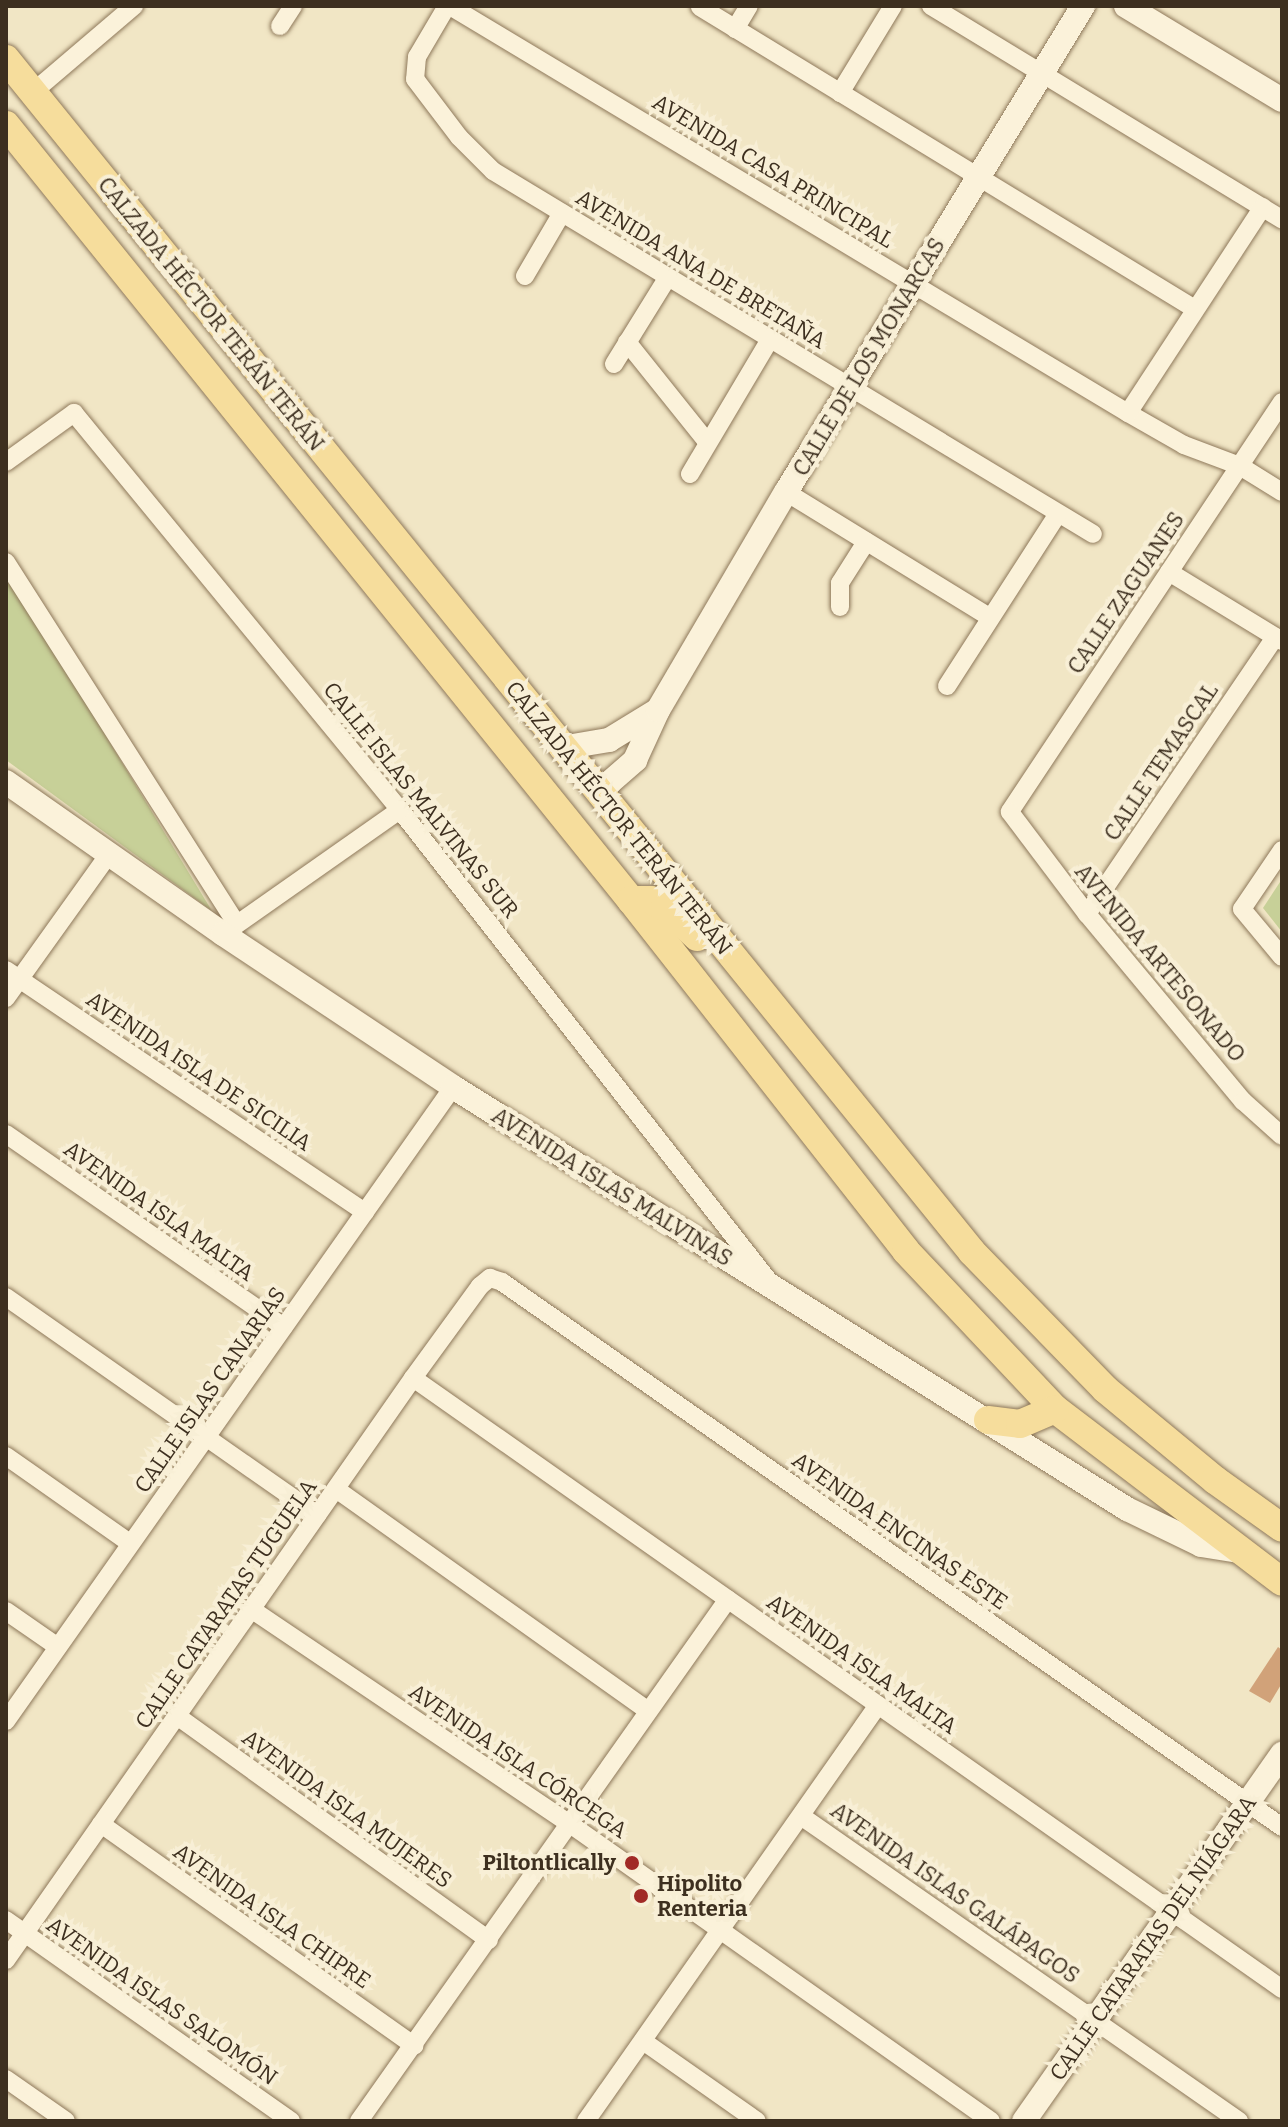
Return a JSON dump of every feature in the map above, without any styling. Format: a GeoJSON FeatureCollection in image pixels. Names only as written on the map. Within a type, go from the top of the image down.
{"type":"FeatureCollection","features":[{"type":"Feature","properties":{"kind":"main road","name":"CALZADA HÉCTOR TERÁN TERÁN"},"geometry":{"type":"LineString","coordinates":[[6,59],[972,1252],[1105,1389],[1215,1480],[1282,1528]]}},
{"type":"Feature","properties":{"kind":"main road","name":"CALZADA HÉCTOR TERÁN TERÁN"},"geometry":{"type":"LineString","coordinates":[[6,125],[631,900],[906,1251],[1055,1409],[1282,1582]]}},
{"type":"Feature","properties":{"kind":"main road"},"geometry":{"type":"LineString","coordinates":[[472,702],[506,723],[558,779],[583,788],[594,787]]}},
{"type":"Feature","properties":{"kind":"main road"},"geometry":{"type":"LineString","coordinates":[[631,900],[651,900],[665,907],[756,986]]}},
{"type":"Feature","properties":{"kind":"main road"},"geometry":{"type":"LineString","coordinates":[[988,1420],[1020,1424],[1055,1409]]}},
{"type":"Feature","properties":{"kind":"street"},"geometry":{"type":"LineString","coordinates":[[33,92],[134,6]]}},
{"type":"Feature","properties":{"kind":"street"},"geometry":{"type":"LineString","coordinates":[[280,26],[293,6]]}},
{"type":"Feature","properties":{"kind":"street","name":"AVENIDA ANA DE BRETAÑA"},"geometry":{"type":"LineString","coordinates":[[448,6],[417,57],[415,79],[475,156],[493,171],[1093,534]]}},
{"type":"Feature","properties":{"kind":"street","name":"AVENIDA CASA PRINCIPAL"},"geometry":{"type":"LineString","coordinates":[[448,6],[1128,413],[1184,445],[1240,466],[1282,492]]}},
{"type":"Feature","properties":{"kind":"street"},"geometry":{"type":"LineString","coordinates":[[735,29],[749,6]]}},
{"type":"Feature","properties":{"kind":"street"},"geometry":{"type":"LineString","coordinates":[[840,93],[893,6]]}},
{"type":"Feature","properties":{"kind":"street"},"geometry":{"type":"LineString","coordinates":[[931,6],[1282,219]]}},
{"type":"Feature","properties":{"kind":"street","name":"CALLE DE LOS MONARCAS"},"geometry":{"type":"LineString","coordinates":[[594,787],[609,783],[635,760],[658,710],[786,492],[1083,6]]}},
{"type":"Feature","properties":{"kind":"street"},"geometry":{"type":"LineString","coordinates":[[1126,6],[1282,100]]}},
{"type":"Feature","properties":{"kind":"street"},"geometry":{"type":"LineString","coordinates":[[700,7],[1195,309]]}},
{"type":"Feature","properties":{"kind":"street"},"geometry":{"type":"LineString","coordinates":[[1128,413],[1263,207]]}},
{"type":"Feature","properties":{"kind":"street"},"geometry":{"type":"LineString","coordinates":[[525,276],[562,213]]}},
{"type":"Feature","properties":{"kind":"street"},"geometry":{"type":"LineString","coordinates":[[614,364],[668,277]]}},
{"type":"Feature","properties":{"kind":"street"},"geometry":{"type":"LineString","coordinates":[[690,474],[770,339]]}},
{"type":"Feature","properties":{"kind":"street"},"geometry":{"type":"LineString","coordinates":[[627,342],[708,443]]}},
{"type":"Feature","properties":{"kind":"street","name":"CALLE ZAGUANES"},"geometry":{"type":"LineString","coordinates":[[1010,812],[1013,803],[1282,402]]}},
{"type":"Feature","properties":{"kind":"street","name":"CALLE ISLAS MALVINAS SUR"},"geometry":{"type":"LineString","coordinates":[[6,462],[74,413],[400,810],[775,1289]]}},
{"type":"Feature","properties":{"kind":"street"},"geometry":{"type":"LineString","coordinates":[[786,492],[989,617]]}},
{"type":"Feature","properties":{"kind":"street"},"geometry":{"type":"LineString","coordinates":[[947,686],[1058,514]]}},
{"type":"Feature","properties":{"kind":"street"},"geometry":{"type":"LineString","coordinates":[[840,607],[840,583],[866,542]]}},
{"type":"Feature","properties":{"kind":"street"},"geometry":{"type":"LineString","coordinates":[[6,562],[230,929],[400,810]]}},
{"type":"Feature","properties":{"kind":"street"},"geometry":{"type":"LineString","coordinates":[[1169,572],[1279,639]]}},
{"type":"Feature","properties":{"kind":"street","name":"CALLE TEMASCAL"},"geometry":{"type":"LineString","coordinates":[[1087,914],[1279,639]]}},
{"type":"Feature","properties":{"kind":"street","name":"CALLE DE LOS MONARCAS"},"geometry":{"type":"LineString","coordinates":[[561,748],[609,740],[658,710]]}},
{"type":"Feature","properties":{"kind":"street","name":"AVENIDA ISLAS MALVINAS"},"geometry":{"type":"LineString","coordinates":[[6,782],[109,854],[230,929],[453,1087],[1127,1509],[1201,1545],[1239,1551]]}},
{"type":"Feature","properties":{"kind":"street","name":"AVENIDA ARTESONADO"},"geometry":{"type":"LineString","coordinates":[[1010,812],[1087,914],[1243,1101],[1282,1136]]}},
{"type":"Feature","properties":{"kind":"street"},"geometry":{"type":"LineString","coordinates":[[1282,850],[1242,909],[1282,957]]}},
{"type":"Feature","properties":{"kind":"street"},"geometry":{"type":"LineString","coordinates":[[6,998],[12,975],[109,854]]}},
{"type":"Feature","properties":{"kind":"street","name":"AVENIDA ISLA DE SICILIA"},"geometry":{"type":"LineString","coordinates":[[12,975],[365,1212]]}},
{"type":"Feature","properties":{"kind":"street","name":"CALLE ISLAS CANARIAS"},"geometry":{"type":"LineString","coordinates":[[6,1721],[453,1087]]}},
{"type":"Feature","properties":{"kind":"street","name":"AVENIDA ISLA MALTA"},"geometry":{"type":"LineString","coordinates":[[6,1134],[284,1327]]}},
{"type":"Feature","properties":{"kind":"street","name":"CALLE CATARATAS TUGUELA"},"geometry":{"type":"LineString","coordinates":[[6,1960],[413,1378],[480,1286],[490,1278]]}},
{"type":"Feature","properties":{"kind":"street","name":"AVENIDA ENCINAS ESTE"},"geometry":{"type":"LineString","coordinates":[[490,1278],[502,1282],[1282,1827]]}},
{"type":"Feature","properties":{"kind":"street"},"geometry":{"type":"LineString","coordinates":[[6,1297],[317,1515]]}},
{"type":"Feature","properties":{"kind":"street","name":"AVENIDA ISLA MALTA"},"geometry":{"type":"LineString","coordinates":[[413,1378],[1282,1989]]}},
{"type":"Feature","properties":{"kind":"street"},"geometry":{"type":"LineString","coordinates":[[6,1456],[130,1543]]}},
{"type":"Feature","properties":{"kind":"street"},"geometry":{"type":"LineString","coordinates":[[336,1489],[648,1711]]}},
{"type":"Feature","properties":{"kind":"street"},"geometry":{"type":"LineString","coordinates":[[359,2121],[728,1599]]}},
{"type":"Feature","properties":{"kind":"street","name":"AVENIDA ISLA CÓRCEGA"},"geometry":{"type":"LineString","coordinates":[[251,1609],[570,1824],[991,2121]]}},
{"type":"Feature","properties":{"kind":"street"},"geometry":{"type":"LineString","coordinates":[[6,1611],[58,1647]]}},
{"type":"Feature","properties":{"kind":"street"},"geometry":{"type":"LineString","coordinates":[[586,2121],[878,1705]]}},
{"type":"Feature","properties":{"kind":"street","name":"AVENIDA ISLA MUJERES"},"geometry":{"type":"LineString","coordinates":[[177,1716],[489,1940]]}},
{"type":"Feature","properties":{"kind":"street","name":"CALLE CATARATAS DEL NIÁGARA"},"geometry":{"type":"LineString","coordinates":[[1024,2121],[1282,1754]]}},
{"type":"Feature","properties":{"kind":"street","name":"AVENIDA ISLAS GALÁPAGOS"},"geometry":{"type":"LineString","coordinates":[[801,1816],[1239,2121]]}},
{"type":"Feature","properties":{"kind":"street","name":"AVENIDA ISLA CHIPRE"},"geometry":{"type":"LineString","coordinates":[[101,1824],[414,2046]]}},
{"type":"Feature","properties":{"kind":"street","name":"AVENIDA ISLAS SALOMÓN"},"geometry":{"type":"LineString","coordinates":[[6,1920],[291,2121]]}},
{"type":"Feature","properties":{"kind":"street"},"geometry":{"type":"LineString","coordinates":[[643,2041],[757,2121]]}},
{"type":"Feature","properties":{"kind":"street"},"geometry":{"type":"LineString","coordinates":[[6,2079],[66,2121]]}},
{"type":"Feature","properties":{"kind":"green space"},"geometry":{"type":"Polygon","coordinates":[[[6,571],[212,911],[6,760],[6,571]]]}},
{"type":"Feature","properties":{"kind":"green space"},"geometry":{"type":"Polygon","coordinates":[[[1282,879],[1282,932],[1263,908],[1282,879]]]}},
{"type":"Feature","properties":{"kind":"building"},"geometry":{"type":"Polygon","coordinates":[[[1278,1647],[1282,1650],[1282,1683],[1270,1703],[1249,1691],[1278,1647]]]}},
{"type":"Feature","properties":{"kind":"place","name":"Piltontlically"},"geometry":{"type":"Point","coordinates":[632,1863]}},
{"type":"Feature","properties":{"kind":"place","name":"Hipolito Renteria"},"geometry":{"type":"Point","coordinates":[641,1896]}}]}
